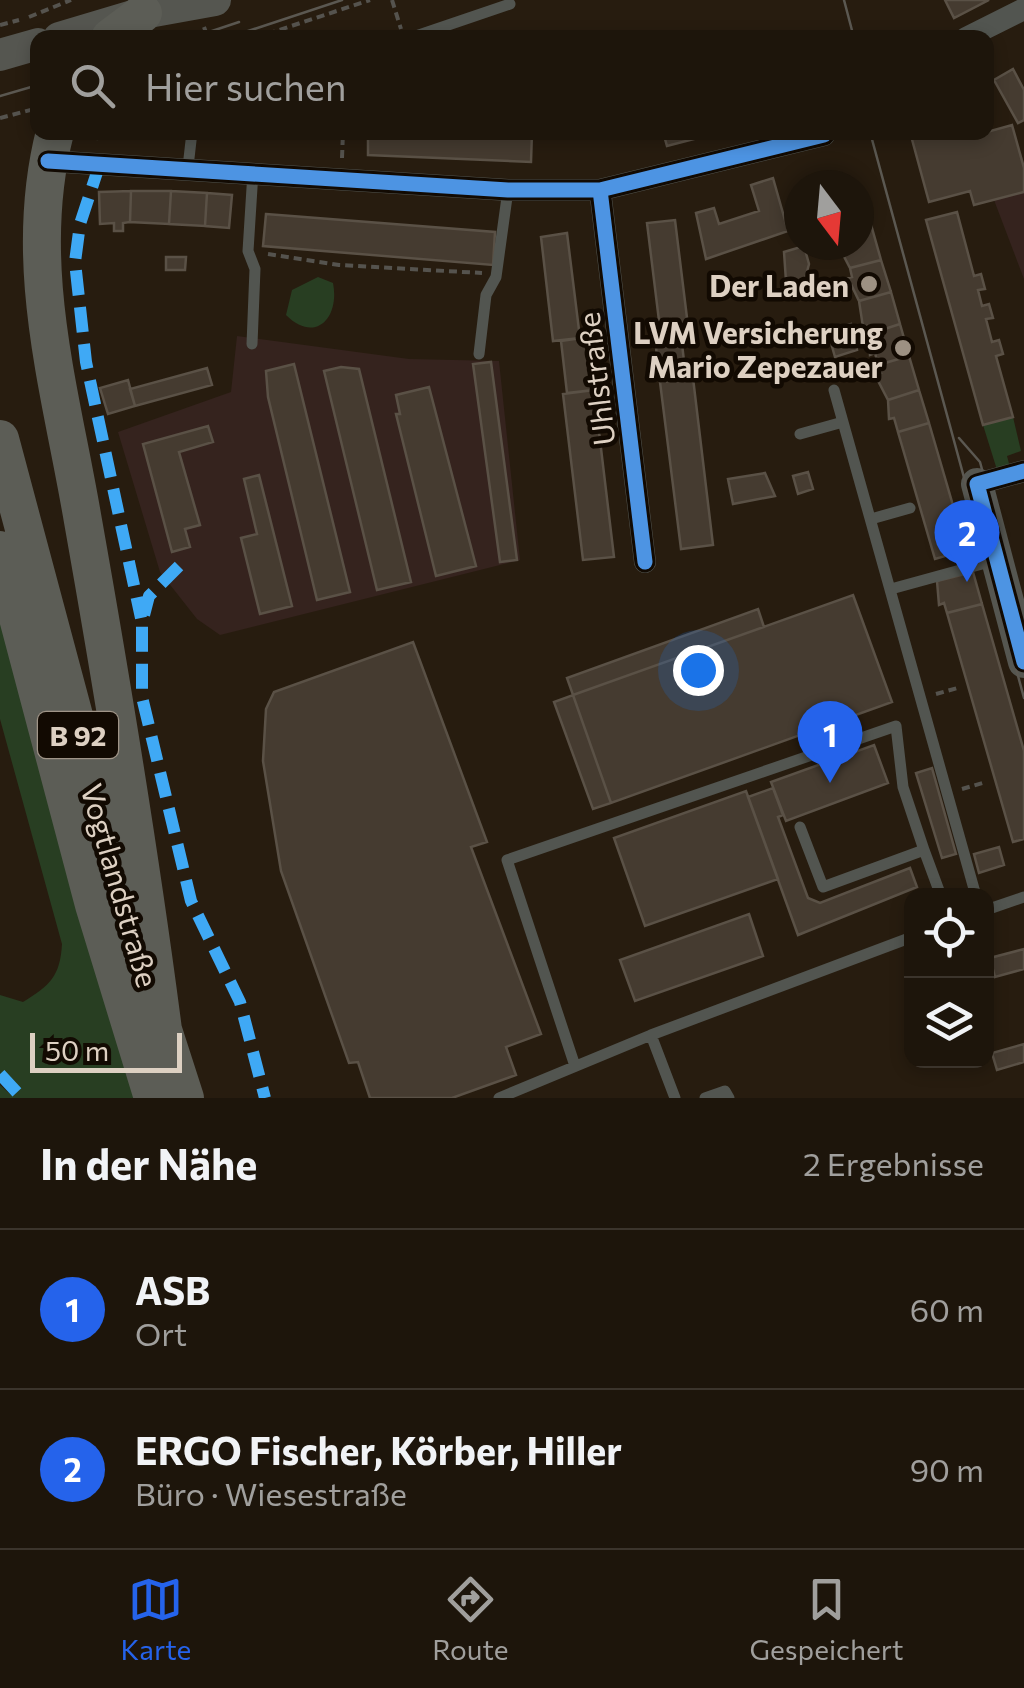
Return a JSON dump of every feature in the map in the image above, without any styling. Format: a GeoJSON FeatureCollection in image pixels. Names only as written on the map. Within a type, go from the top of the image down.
{"type":"FeatureCollection","features":[{"type":"Feature","properties":{"kind":"main road"},"geometry":{"type":"LineString","coordinates":[[80,30],[148,4],[216,0]]}},
{"type":"Feature","properties":{"kind":"main road"},"geometry":{"type":"LineString","coordinates":[[119,30],[148,4]]}},
{"type":"Feature","properties":{"kind":"main road"},"geometry":{"type":"LineString","coordinates":[[0,55],[30,46]]}},
{"type":"Feature","properties":{"kind":"main road"},"geometry":{"type":"LineString","coordinates":[[52,146],[40,227],[46,324],[140,864],[163,1030]]}},
{"type":"Feature","properties":{"kind":"main road","name":"Vogtlandstraße"},"geometry":{"type":"LineString","coordinates":[[0,439],[120,895],[185,1098]]}},
{"type":"Feature","properties":{"kind":"main road"},"geometry":{"type":"LineString","coordinates":[[977,484],[1024,662]]}},
{"type":"Feature","properties":{"kind":"main road","name":"Vogtlandstraße"},"geometry":{"type":"LineString","coordinates":[[0,550],[94,905],[153,1098]]}},
{"type":"Feature","properties":{"kind":"street"},"geometry":{"type":"LineString","coordinates":[[982,30],[1024,9]]}},
{"type":"Feature","properties":{"kind":"street"},"geometry":{"type":"LineString","coordinates":[[52,146],[188,167],[508,190],[600,190],[807,140]]}},
{"type":"Feature","properties":{"kind":"street","name":"Uhlstraße"},"geometry":{"type":"LineString","coordinates":[[600,190],[645,562]]}},
{"type":"Feature","properties":{"kind":"street"},"geometry":{"type":"LineString","coordinates":[[977,484],[1024,471]]}},
{"type":"Feature","properties":{"kind":"lane"},"geometry":{"type":"LineString","coordinates":[[430,30],[510,4]]}},
{"type":"Feature","properties":{"kind":"lane"},"geometry":{"type":"LineString","coordinates":[[188,167],[191,140]]}},
{"type":"Feature","properties":{"kind":"lane"},"geometry":{"type":"LineString","coordinates":[[252,344],[255,268],[248,251],[253,172]]}},
{"type":"Feature","properties":{"kind":"lane"},"geometry":{"type":"LineString","coordinates":[[479,354],[486,295],[497,274],[508,190]]}},
{"type":"Feature","properties":{"kind":"lane"},"geometry":{"type":"LineString","coordinates":[[834,390],[974,888]]}},
{"type":"Feature","properties":{"kind":"lane"},"geometry":{"type":"LineString","coordinates":[[800,434],[843,422]]}},
{"type":"Feature","properties":{"kind":"lane"},"geometry":{"type":"LineString","coordinates":[[870,518],[910,508]]}},
{"type":"Feature","properties":{"kind":"lane"},"geometry":{"type":"LineString","coordinates":[[890,590],[997,560]]}},
{"type":"Feature","properties":{"kind":"lane"},"geometry":{"type":"LineString","coordinates":[[575,1066],[507,860],[896,726],[903,787],[938,888]]}},
{"type":"Feature","properties":{"kind":"lane"},"geometry":{"type":"LineString","coordinates":[[800,828],[823,887],[924,850]]}},
{"type":"Feature","properties":{"kind":"lane"},"geometry":{"type":"LineString","coordinates":[[994,907],[1024,897]]}},
{"type":"Feature","properties":{"kind":"lane"},"geometry":{"type":"LineString","coordinates":[[498,1098],[904,939]]}},
{"type":"Feature","properties":{"kind":"lane"},"geometry":{"type":"LineString","coordinates":[[651,1035],[675,1098]]}},
{"type":"Feature","properties":{"kind":"lane"},"geometry":{"type":"LineString","coordinates":[[705,1098],[726,1091],[729,1098]]}},
{"type":"Feature","properties":{"kind":"path"},"geometry":{"type":"LineString","coordinates":[[0,25],[71,0]]}},
{"type":"Feature","properties":{"kind":"path"},"geometry":{"type":"LineString","coordinates":[[279,30],[370,0]]}},
{"type":"Feature","properties":{"kind":"path"},"geometry":{"type":"LineString","coordinates":[[392,0],[403,30]]}},
{"type":"Feature","properties":{"kind":"path"},"geometry":{"type":"LineString","coordinates":[[0,118],[30,110]]}},
{"type":"Feature","properties":{"kind":"path"},"geometry":{"type":"LineString","coordinates":[[341,178],[343,140]]}},
{"type":"Feature","properties":{"kind":"path"},"geometry":{"type":"LineString","coordinates":[[248,251],[340,265],[497,274]]}},
{"type":"Feature","properties":{"kind":"path"},"geometry":{"type":"LineString","coordinates":[[922,698],[961,687]]}},
{"type":"Feature","properties":{"kind":"path"},"geometry":{"type":"LineString","coordinates":[[948,793],[986,782]]}},
{"type":"Feature","properties":{"kind":"shaded area"},"geometry":{"type":"Polygon","coordinates":[[[1024,191],[1024,279],[994,200],[1024,191]]]}},
{"type":"Feature","properties":{"kind":"shaded area"},"geometry":{"type":"Polygon","coordinates":[[[237,336],[409,359],[499,361],[520,560],[220,635],[197,619],[160,572],[118,432],[231,392],[237,336]]]}},
{"type":"Feature","properties":{"kind":"green space"},"geometry":{"type":"Polygon","coordinates":[[[318,277],[333,283],[333,307],[323,323],[307,327],[286,315],[292,290],[318,277]]]}},
{"type":"Feature","properties":{"kind":"green space"},"geometry":{"type":"Polygon","coordinates":[[[1013,417],[1021,451],[1007,456],[1011,471],[998,473],[983,425],[1013,417]]]}},
{"type":"Feature","properties":{"kind":"green space"},"geometry":{"type":"Polygon","coordinates":[[[0,617],[138,1098],[0,1098],[0,1085],[11,1095],[0,1072],[0,995],[23,1002],[40,990],[56,972],[62,944],[0,719],[0,617]]]}},
{"type":"Feature","properties":{"kind":"building"},"geometry":{"type":"Polygon","coordinates":[[[945,0],[989,0],[954,18],[945,0]]]}},
{"type":"Feature","properties":{"kind":"building"},"geometry":{"type":"Polygon","coordinates":[[[1013,69],[1024,90],[1024,120],[1018,123],[994,80],[1013,69]]]}},
{"type":"Feature","properties":{"kind":"building"},"geometry":{"type":"Polygon","coordinates":[[[1012,125],[1024,168],[1024,192],[974,205],[970,191],[929,202],[912,140],[994,140],[994,130],[1012,125]]]}},
{"type":"Feature","properties":{"kind":"building"},"geometry":{"type":"Polygon","coordinates":[[[368,140],[532,140],[531,162],[368,155],[368,140]]]}},
{"type":"Feature","properties":{"kind":"building"},"geometry":{"type":"Polygon","coordinates":[[[665,140],[690,140],[667,146],[665,140]]]}},
{"type":"Feature","properties":{"kind":"building"},"geometry":{"type":"Polygon","coordinates":[[[773,178],[784,217],[784,232],[706,259],[696,213],[714,208],[719,224],[759,211],[751,185],[773,178]]]}},
{"type":"Feature","properties":{"kind":"building"},"geometry":{"type":"Polygon","coordinates":[[[131,191],[171,191],[169,224],[130,222],[131,191]]]}},
{"type":"Feature","properties":{"kind":"building"},"geometry":{"type":"Polygon","coordinates":[[[131,191],[130,222],[123,223],[123,231],[114,231],[114,223],[100,224],[99,192],[131,191]]]}},
{"type":"Feature","properties":{"kind":"building"},"geometry":{"type":"Polygon","coordinates":[[[171,191],[207,193],[205,226],[169,224],[171,191]]]}},
{"type":"Feature","properties":{"kind":"building"},"geometry":{"type":"Polygon","coordinates":[[[207,193],[232,195],[229,228],[205,226],[207,193]]]}},
{"type":"Feature","properties":{"kind":"building"},"geometry":{"type":"Polygon","coordinates":[[[957,212],[974,276],[981,274],[985,289],[978,290],[982,306],[989,304],[993,318],[986,319],[992,342],[999,340],[1003,354],[996,356],[1013,417],[983,425],[926,220],[957,212]]]}},
{"type":"Feature","properties":{"kind":"building"},"geometry":{"type":"Polygon","coordinates":[[[266,214],[495,232],[493,265],[263,246],[266,214]]]}},
{"type":"Feature","properties":{"kind":"building"},"geometry":{"type":"Polygon","coordinates":[[[675,220],[688,326],[660,329],[647,223],[675,220]]]}},
{"type":"Feature","properties":{"kind":"building"},"geometry":{"type":"Polygon","coordinates":[[[567,233],[580,338],[553,341],[541,237],[567,233]]]}},
{"type":"Feature","properties":{"kind":"building"},"geometry":{"type":"Polygon","coordinates":[[[874,235],[881,260],[850,268],[846,260],[874,260],[874,235]]]}},
{"type":"Feature","properties":{"kind":"building"},"geometry":{"type":"Polygon","coordinates":[[[166,257],[186,257],[185,270],[166,270],[166,257]]]}},
{"type":"Feature","properties":{"kind":"building"},"geometry":{"type":"Polygon","coordinates":[[[785,260],[808,260],[804,283],[786,281],[785,260]]]}},
{"type":"Feature","properties":{"kind":"building","name":"Der Laden"},"geometry":{"type":"Polygon","coordinates":[[[881,260],[891,292],[859,301],[848,278],[852,277],[850,268],[881,260]]]}},
{"type":"Feature","properties":{"kind":"building"},"geometry":{"type":"Polygon","coordinates":[[[891,292],[900,324],[869,334],[867,326],[863,327],[859,301],[891,292]]]}},
{"type":"Feature","properties":{"kind":"building"},"geometry":{"type":"Polygon","coordinates":[[[851,324],[854,337],[831,343],[828,330],[851,324]]]}},
{"type":"Feature","properties":{"kind":"building"},"geometry":{"type":"Polygon","coordinates":[[[900,324],[909,356],[878,365],[875,353],[870,355],[869,334],[900,324]]]}},
{"type":"Feature","properties":{"kind":"building"},"geometry":{"type":"Polygon","coordinates":[[[680,327],[686,378],[660,382],[654,330],[680,327]]]}},
{"type":"Feature","properties":{"kind":"building"},"geometry":{"type":"Polygon","coordinates":[[[588,337],[594,390],[567,393],[561,341],[588,337]]]}},
{"type":"Feature","properties":{"kind":"building"},"geometry":{"type":"Polygon","coordinates":[[[854,337],[857,350],[835,357],[831,343],[854,337]]]}},
{"type":"Feature","properties":{"kind":"building"},"geometry":{"type":"Polygon","coordinates":[[[909,356],[919,390],[888,400],[875,375],[881,373],[878,365],[909,356]]]}},
{"type":"Feature","properties":{"kind":"building"},"geometry":{"type":"Polygon","coordinates":[[[491,362],[517,560],[500,562],[473,364],[491,362]]]}},
{"type":"Feature","properties":{"kind":"building"},"geometry":{"type":"Polygon","coordinates":[[[294,364],[350,592],[317,600],[268,397],[266,371],[294,364]]]}},
{"type":"Feature","properties":{"kind":"building"},"geometry":{"type":"Polygon","coordinates":[[[341,367],[359,369],[411,582],[377,590],[324,371],[341,367]]]}},
{"type":"Feature","properties":{"kind":"building"},"geometry":{"type":"Polygon","coordinates":[[[207,368],[212,385],[135,406],[130,389],[207,368]]]}},
{"type":"Feature","properties":{"kind":"building"},"geometry":{"type":"Polygon","coordinates":[[[693,378],[713,545],[681,549],[660,382],[693,378]]]}},
{"type":"Feature","properties":{"kind":"building"},"geometry":{"type":"Polygon","coordinates":[[[128,380],[135,406],[108,414],[100,388],[128,380]]]}},
{"type":"Feature","properties":{"kind":"building"},"geometry":{"type":"Polygon","coordinates":[[[429,387],[476,566],[436,576],[396,414],[400,414],[396,395],[429,387]]]}},
{"type":"Feature","properties":{"kind":"building"},"geometry":{"type":"Polygon","coordinates":[[[594,390],[614,557],[583,560],[563,394],[594,390]]]}},
{"type":"Feature","properties":{"kind":"building"},"geometry":{"type":"Polygon","coordinates":[[[919,390],[929,423],[898,432],[894,418],[889,419],[888,400],[919,390]]]}},
{"type":"Feature","properties":{"kind":"building"},"geometry":{"type":"Polygon","coordinates":[[[929,423],[966,550],[935,559],[898,432],[929,423]]]}},
{"type":"Feature","properties":{"kind":"building"},"geometry":{"type":"Polygon","coordinates":[[[208,426],[213,442],[179,452],[200,525],[185,529],[190,547],[172,552],[143,444],[208,426]]]}},
{"type":"Feature","properties":{"kind":"building"},"geometry":{"type":"Polygon","coordinates":[[[808,472],[813,489],[798,494],[793,476],[808,472]]]}},
{"type":"Feature","properties":{"kind":"building"},"geometry":{"type":"Polygon","coordinates":[[[765,473],[775,496],[733,504],[728,479],[765,473]]]}},
{"type":"Feature","properties":{"kind":"building"},"geometry":{"type":"Polygon","coordinates":[[[259,475],[292,606],[260,614],[241,538],[257,534],[244,479],[259,475]]]}},
{"type":"Feature","properties":{"kind":"building"},"geometry":{"type":"Polygon","coordinates":[[[973,572],[982,604],[947,613],[944,603],[939,605],[937,581],[973,572]]]}},
{"type":"Feature","properties":{"kind":"building"},"geometry":{"type":"Polygon","coordinates":[[[853,595],[892,702],[611,803],[573,695],[853,595]]]}},
{"type":"Feature","properties":{"kind":"building"},"geometry":{"type":"Polygon","coordinates":[[[982,604],[1024,751],[1024,839],[1013,842],[947,613],[982,604]]]}},
{"type":"Feature","properties":{"kind":"building"},"geometry":{"type":"Polygon","coordinates":[[[758,609],[764,627],[573,695],[567,678],[758,609]]]}},
{"type":"Feature","properties":{"kind":"building"},"geometry":{"type":"Polygon","coordinates":[[[413,642],[487,842],[471,847],[541,1034],[506,1047],[516,1075],[452,1098],[370,1098],[358,1062],[349,1063],[281,871],[263,761],[266,709],[274,692],[413,642]]]}},
{"type":"Feature","properties":{"kind":"building"},"geometry":{"type":"Polygon","coordinates":[[[573,695],[611,803],[593,809],[554,702],[573,695]]]}},
{"type":"Feature","properties":{"kind":"building"},"geometry":{"type":"Polygon","coordinates":[[[874,745],[888,783],[786,821],[771,782],[874,745]]]}},
{"type":"Feature","properties":{"kind":"building"},"geometry":{"type":"Polygon","coordinates":[[[932,768],[956,854],[942,858],[916,773],[932,768]]]}},
{"type":"Feature","properties":{"kind":"building"},"geometry":{"type":"Polygon","coordinates":[[[773,788],[783,815],[778,817],[808,898],[820,903],[910,868],[917,887],[904,888],[904,892],[798,935],[748,797],[773,788]]]}},
{"type":"Feature","properties":{"kind":"building"},"geometry":{"type":"Polygon","coordinates":[[[746,791],[778,879],[645,926],[614,838],[746,791]]]}},
{"type":"Feature","properties":{"kind":"building"},"geometry":{"type":"Polygon","coordinates":[[[999,847],[1004,865],[979,873],[974,854],[999,847]]]}},
{"type":"Feature","properties":{"kind":"building"},"geometry":{"type":"Polygon","coordinates":[[[749,914],[763,956],[635,1001],[620,960],[749,914]]]}},
{"type":"Feature","properties":{"kind":"building"},"geometry":{"type":"Polygon","coordinates":[[[1024,949],[1024,969],[995,977],[994,957],[1024,949]]]}},
{"type":"Feature","properties":{"kind":"building"},"geometry":{"type":"Polygon","coordinates":[[[1024,1044],[1024,1062],[997,1070],[994,1052],[1024,1044]]]}},
{"type":"Feature","properties":{"kind":"tram line"},"geometry":{"type":"LineString","coordinates":[[251,30],[342,0]]}},
{"type":"Feature","properties":{"kind":"tram line"},"geometry":{"type":"LineString","coordinates":[[844,0],[852,30]]}},
{"type":"Feature","properties":{"kind":"tram line"},"geometry":{"type":"LineString","coordinates":[[215,30],[239,22]]}},
{"type":"Feature","properties":{"kind":"tram line"},"geometry":{"type":"LineString","coordinates":[[0,96],[30,87]]}},
{"type":"Feature","properties":{"kind":"tram line"},"geometry":{"type":"LineString","coordinates":[[872,140],[1024,698]]}},
{"type":"Feature","properties":{"kind":"tram line"},"geometry":{"type":"LineString","coordinates":[[959,438],[980,462],[1024,624]]}},
{"type":"Feature","properties":{"kind":"marked path"},"geometry":{"type":"LineString","coordinates":[[100,163],[80,224],[75,262],[86,362],[141,618]]}},
{"type":"Feature","properties":{"kind":"marked path"},"geometry":{"type":"LineString","coordinates":[[179,566],[149,596],[142,623],[142,697],[191,901],[240,1002],[265,1098]]}},
{"type":"Feature","properties":{"kind":"marked path"},"geometry":{"type":"LineString","coordinates":[[0,1074],[22,1098]]}},
{"type":"Feature","properties":{"kind":"cycle path"},"geometry":{"type":"LineString","coordinates":[[48,161],[508,190],[600,190],[804,140]]}},
{"type":"Feature","properties":{"kind":"cycle path"},"geometry":{"type":"LineString","coordinates":[[600,190],[645,562]]}},
{"type":"Feature","properties":{"kind":"cycle path"},"geometry":{"type":"LineString","coordinates":[[1024,471],[977,484],[1024,662]]}},
{"type":"Feature","properties":{"kind":"place","name":"Der Laden"},"geometry":{"type":"Point","coordinates":[869,284]}},
{"type":"Feature","properties":{"kind":"place","name":"LVM Versicherung Mario Zepezauer"},"geometry":{"type":"Point","coordinates":[903,348]}},
{"type":"Feature","properties":{"kind":"place","name":"ERGO Fischer, Körber, Hiller"},"geometry":{"type":"Point","coordinates":[967,582]}},
{"type":"Feature","properties":{"kind":"place","name":"ASB"},"geometry":{"type":"Point","coordinates":[830,783]}}]}
